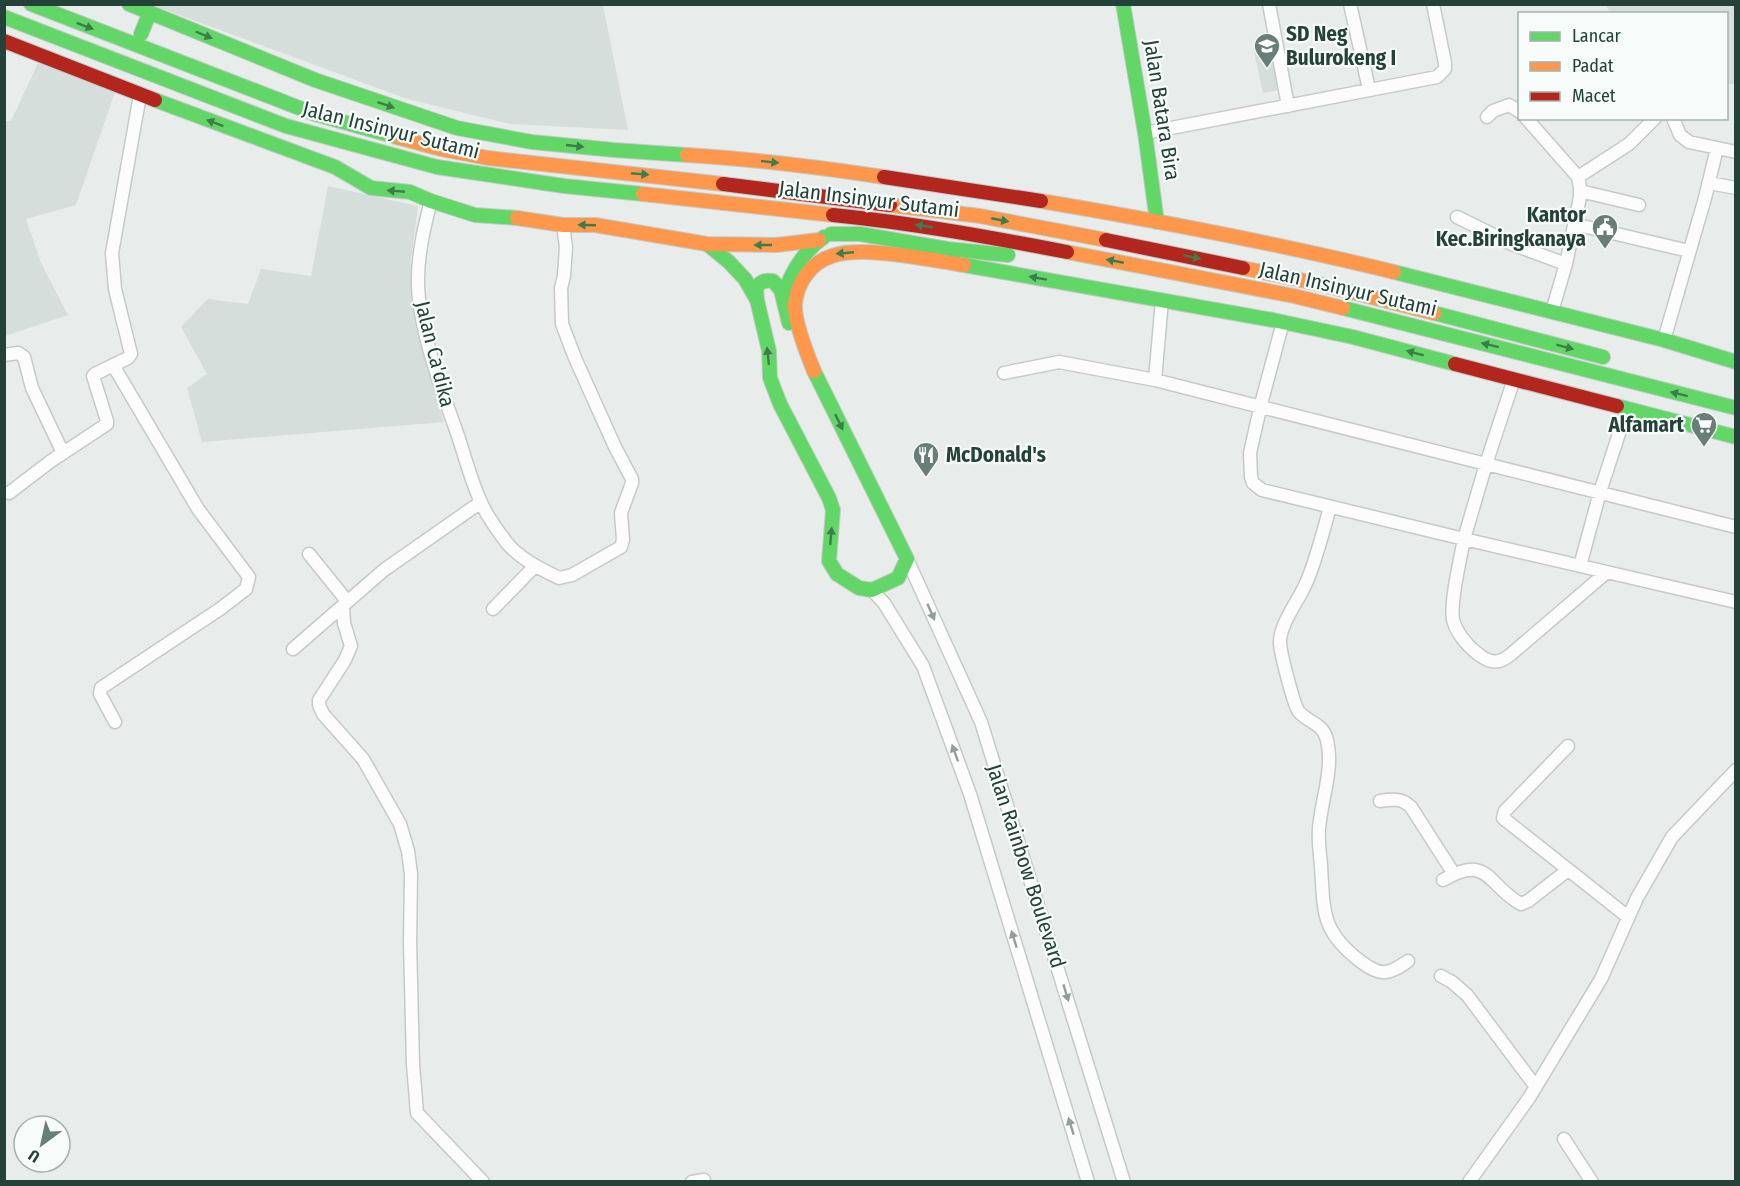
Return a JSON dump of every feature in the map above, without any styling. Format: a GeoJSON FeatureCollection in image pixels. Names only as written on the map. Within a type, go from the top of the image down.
{"type":"FeatureCollection","features":[{"type":"Feature","properties":{"kind":"main road","name":"Jalan Insinyur Sutami"},"geometry":{"type":"LineString","coordinates":[[31,4],[315,114],[441,149],[488,158],[679,178],[980,216],[1161,250],[1324,285],[1613,360]]}},
{"type":"Feature","properties":{"kind":"main road"},"geometry":{"type":"LineString","coordinates":[[129,4],[315,80],[457,129],[532,142],[801,165],[987,192],[1157,222],[1326,255],[1552,310],[1736,362]]}},
{"type":"Feature","properties":{"kind":"main road","name":"Jalan Batara Bira"},"geometry":{"type":"LineString","coordinates":[[1123,4],[1157,222]]}},
{"type":"Feature","properties":{"kind":"main road"},"geometry":{"type":"LineString","coordinates":[[141,34],[150,12]]}},
{"type":"Feature","properties":{"kind":"main road","name":"Jalan Insinyur Sutami"},"geometry":{"type":"LineString","coordinates":[[4,17],[286,126],[437,167],[564,186],[864,218],[968,233],[1294,296],[1736,408]]}},
{"type":"Feature","properties":{"kind":"main road"},"geometry":{"type":"LineString","coordinates":[[4,41],[140,95],[335,167],[371,189],[410,192],[475,215],[502,216],[562,225],[595,225],[707,244],[776,245],[860,234],[948,249],[1013,255],[1251,298],[1274,300],[1294,296]]}},
{"type":"Feature","properties":{"kind":"main road"},"geometry":{"type":"LineString","coordinates":[[121,87],[126,73]]}},
{"type":"Feature","properties":{"kind":"main road"},"geometry":{"type":"LineString","coordinates":[[783,296],[789,278],[798,264],[825,237]]}},
{"type":"Feature","properties":{"kind":"main road"},"geometry":{"type":"LineString","coordinates":[[707,244],[745,279],[757,300]]}},
{"type":"Feature","properties":{"kind":"main road"},"geometry":{"type":"LineString","coordinates":[[813,369],[799,352],[785,313],[780,286],[768,280],[760,282],[756,288],[757,300],[769,351],[770,378],[780,404],[833,510],[829,561],[837,574],[859,588],[872,590],[898,578],[907,559],[813,369],[799,330],[795,305],[802,280],[816,263],[832,255],[864,252],[986,268],[1283,322],[1353,337],[1736,437]]}},
{"type":"Feature","properties":{"kind":"street"},"geometry":{"type":"LineString","coordinates":[[1269,4],[1288,106]]}},
{"type":"Feature","properties":{"kind":"street"},"geometry":{"type":"LineString","coordinates":[[1350,4],[1369,89]]}},
{"type":"Feature","properties":{"kind":"street"},"geometry":{"type":"LineString","coordinates":[[1145,134],[1437,77],[1443,72],[1445,63],[1432,4]]}},
{"type":"Feature","properties":{"kind":"street"},"geometry":{"type":"LineString","coordinates":[[9,493],[107,423],[93,376],[128,358],[131,354],[115,289],[112,254],[140,95]]}},
{"type":"Feature","properties":{"kind":"street"},"geometry":{"type":"LineString","coordinates":[[1487,117],[1493,111],[1509,105],[1518,111]]}},
{"type":"Feature","properties":{"kind":"street"},"geometry":{"type":"LineString","coordinates":[[1528,120],[1578,177],[1580,191],[1566,264],[1552,310]]}},
{"type":"Feature","properties":{"kind":"street"},"geometry":{"type":"LineString","coordinates":[[1578,177],[1629,144],[1653,120]]}},
{"type":"Feature","properties":{"kind":"street"},"geometry":{"type":"LineString","coordinates":[[1674,120],[1680,135],[1685,140],[1736,152]]}},
{"type":"Feature","properties":{"kind":"street"},"geometry":{"type":"LineString","coordinates":[[1664,340],[1717,148]]}},
{"type":"Feature","properties":{"kind":"street"},"geometry":{"type":"LineString","coordinates":[[1709,183],[1736,188]]}},
{"type":"Feature","properties":{"kind":"street"},"geometry":{"type":"LineString","coordinates":[[1580,191],[1639,205]]}},
{"type":"Feature","properties":{"kind":"street","name":"Jalan Ca'dika"},"geometry":{"type":"LineString","coordinates":[[431,201],[426,218],[418,277],[420,307],[425,331],[444,397],[481,502],[508,544],[516,552],[559,578],[572,575],[621,547],[623,540],[621,513],[632,483],[632,478],[615,447],[562,324],[561,288],[566,247],[562,225]]}},
{"type":"Feature","properties":{"kind":"street"},"geometry":{"type":"LineString","coordinates":[[1457,217],[1514,245],[1566,264]]}},
{"type":"Feature","properties":{"kind":"street"},"geometry":{"type":"LineString","coordinates":[[1574,224],[1689,251]]}},
{"type":"Feature","properties":{"kind":"street"},"geometry":{"type":"LineString","coordinates":[[1155,380],[1162,300]]}},
{"type":"Feature","properties":{"kind":"street"},"geometry":{"type":"LineString","coordinates":[[1283,322],[1250,453],[1251,477],[1253,483],[1262,490],[1736,602]]}},
{"type":"Feature","properties":{"kind":"street"},"geometry":{"type":"LineString","coordinates":[[4,355],[18,352],[24,357],[32,388],[63,453]]}},
{"type":"Feature","properties":{"kind":"street"},"geometry":{"type":"LineString","coordinates":[[1004,373],[1059,362],[1155,380],[1736,527]]}},
{"type":"Feature","properties":{"kind":"street"},"geometry":{"type":"LineString","coordinates":[[113,365],[198,509],[249,577],[246,589],[220,609],[101,688],[100,694],[115,722]]}},
{"type":"Feature","properties":{"kind":"street"},"geometry":{"type":"LineString","coordinates":[[1514,379],[1464,539],[1452,616],[1454,623],[1465,641],[1477,654],[1492,662],[1499,662],[1607,572]]}},
{"type":"Feature","properties":{"kind":"street"},"geometry":{"type":"LineString","coordinates":[[1580,566],[1600,492],[1628,409]]}},
{"type":"Feature","properties":{"kind":"street"},"geometry":{"type":"LineString","coordinates":[[293,649],[384,570],[481,502]]}},
{"type":"Feature","properties":{"kind":"street"},"geometry":{"type":"LineString","coordinates":[[1330,507],[1308,579],[1282,629],[1280,642],[1298,710],[1323,729],[1329,750],[1319,828],[1324,906],[1333,934],[1351,954],[1369,967],[1388,973],[1408,961]]}},
{"type":"Feature","properties":{"kind":"street"},"geometry":{"type":"LineString","coordinates":[[309,554],[345,603],[344,623],[351,646],[345,660],[323,694],[320,705],[323,714],[363,759],[400,824],[408,851],[411,881],[413,1064],[417,1113],[483,1182]]}},
{"type":"Feature","properties":{"kind":"street","name":"Jalan Rainbow Boulevard"},"geometry":{"type":"LineString","coordinates":[[907,559],[981,722],[1124,1182]]}},
{"type":"Feature","properties":{"kind":"street"},"geometry":{"type":"LineString","coordinates":[[493,609],[536,566]]}},
{"type":"Feature","properties":{"kind":"street","name":"Jalan Rainbow Boulevard"},"geometry":{"type":"LineString","coordinates":[[872,590],[884,603],[923,666],[970,794],[1088,1182]]}},
{"type":"Feature","properties":{"kind":"street"},"geometry":{"type":"LineString","coordinates":[[1568,746],[1503,814],[1503,818],[1628,917]]}},
{"type":"Feature","properties":{"kind":"street"},"geometry":{"type":"LineString","coordinates":[[1469,1182],[1536,1087],[1600,979],[1637,898],[1672,837],[1736,770]]}},
{"type":"Feature","properties":{"kind":"street"},"geometry":{"type":"LineString","coordinates":[[1380,801],[1402,800],[1411,807],[1448,877],[1468,869],[1479,871],[1521,904],[1568,870]]}},
{"type":"Feature","properties":{"kind":"street"},"geometry":{"type":"LineString","coordinates":[[1441,976],[1467,995],[1536,1087]]}},
{"type":"Feature","properties":{"kind":"street"},"geometry":{"type":"LineString","coordinates":[[1563,1139],[1592,1182]]}},
{"type":"Feature","properties":{"kind":"shaded area"},"geometry":{"type":"Polygon","coordinates":[[[152,5],[603,5],[628,130],[510,124],[407,99],[152,5]]]}},
{"type":"Feature","properties":{"kind":"shaded area"},"geometry":{"type":"Polygon","coordinates":[[[1606,5],[1735,5],[1735,84],[1728,84],[1728,12],[1610,12],[1606,5]]]}},
{"type":"Feature","properties":{"kind":"shaded area","name":"SD Neg Bulurokeng I"},"geometry":{"type":"Polygon","coordinates":[[[1272,44],[1282,90],[1263,93],[1253,48],[1272,44]]]}},
{"type":"Feature","properties":{"kind":"shaded area"},"geometry":{"type":"Polygon","coordinates":[[[38,63],[115,92],[76,205],[26,219],[41,263],[68,315],[5,336],[5,121],[11,121],[38,63]]]}},
{"type":"Feature","properties":{"kind":"shaded area"},"geometry":{"type":"Polygon","coordinates":[[[328,186],[418,206],[411,261],[416,329],[444,422],[202,442],[187,388],[207,374],[181,327],[208,299],[248,304],[261,269],[311,276],[328,186]]]}},
{"type":"Feature","properties":{"kind":"traffic: fast"},"geometry":{"type":"LineString","coordinates":[[31,4],[315,114],[400,138]]}},
{"type":"Feature","properties":{"kind":"traffic: fast"},"geometry":{"type":"LineString","coordinates":[[129,4],[315,80],[457,128],[532,142],[687,155]]}},
{"type":"Feature","properties":{"kind":"traffic: fast"},"geometry":{"type":"LineString","coordinates":[[1123,4],[1145,133],[1157,222]]}},
{"type":"Feature","properties":{"kind":"traffic: fast"},"geometry":{"type":"LineString","coordinates":[[141,34],[150,12]]}},
{"type":"Feature","properties":{"kind":"traffic: fast"},"geometry":{"type":"LineString","coordinates":[[4,17],[286,126],[437,167],[564,186],[643,194]]}},
{"type":"Feature","properties":{"kind":"traffic: fast"},"geometry":{"type":"LineString","coordinates":[[155,100],[335,167],[371,188],[410,192],[475,215],[517,218]]}},
{"type":"Feature","properties":{"kind":"traffic: fast"},"geometry":{"type":"LineString","coordinates":[[831,234],[860,234],[948,249],[1008,255]]}},
{"type":"Feature","properties":{"kind":"traffic: fast"},"geometry":{"type":"LineString","coordinates":[[785,291],[800,261],[824,237]]}},
{"type":"Feature","properties":{"kind":"traffic: fast"},"geometry":{"type":"LineString","coordinates":[[707,244],[745,279],[757,300],[769,351],[770,378],[780,404],[833,510],[829,561],[837,574],[859,588],[872,590],[898,578],[907,559],[814,371]]}},
{"type":"Feature","properties":{"kind":"traffic: fast"},"geometry":{"type":"LineString","coordinates":[[964,265],[1273,320],[1353,337],[1455,364]]}},
{"type":"Feature","properties":{"kind":"traffic: fast"},"geometry":{"type":"LineString","coordinates":[[1394,272],[1664,340],[1736,362]]}},
{"type":"Feature","properties":{"kind":"traffic: fast"},"geometry":{"type":"LineString","coordinates":[[757,300],[756,288],[763,282],[773,281],[781,290],[789,323]]}},
{"type":"Feature","properties":{"kind":"traffic: fast"},"geometry":{"type":"LineString","coordinates":[[1343,308],[1736,408]]}},
{"type":"Feature","properties":{"kind":"traffic: fast"},"geometry":{"type":"LineString","coordinates":[[1434,313],[1603,357]]}},
{"type":"Feature","properties":{"kind":"traffic: fast"},"geometry":{"type":"LineString","coordinates":[[1617,406],[1736,437]]}},
{"type":"Feature","properties":{"kind":"traffic: slow"},"geometry":{"type":"LineString","coordinates":[[400,138],[488,158],[723,184]]}},
{"type":"Feature","properties":{"kind":"traffic: slow"},"geometry":{"type":"LineString","coordinates":[[687,155],[786,164],[884,177]]}},
{"type":"Feature","properties":{"kind":"traffic: slow"},"geometry":{"type":"LineString","coordinates":[[643,194],[833,215]]}},
{"type":"Feature","properties":{"kind":"traffic: slow"},"geometry":{"type":"LineString","coordinates":[[1041,201],[1218,233],[1394,272]]}},
{"type":"Feature","properties":{"kind":"traffic: slow"},"geometry":{"type":"LineString","coordinates":[[890,205],[980,216],[1106,240]]}},
{"type":"Feature","properties":{"kind":"traffic: slow"},"geometry":{"type":"LineString","coordinates":[[517,218],[563,225],[595,225],[707,244],[776,245],[819,240]]}},
{"type":"Feature","properties":{"kind":"traffic: slow"},"geometry":{"type":"LineString","coordinates":[[814,371],[799,329],[795,304],[802,281],[818,263],[832,256],[861,252],[897,254],[964,265]]}},
{"type":"Feature","properties":{"kind":"traffic: slow"},"geometry":{"type":"LineString","coordinates":[[1067,252],[1294,296],[1343,308]]}},
{"type":"Feature","properties":{"kind":"traffic: slow"},"geometry":{"type":"LineString","coordinates":[[1243,268],[1324,285],[1434,313]]}},
{"type":"Feature","properties":{"kind":"traffic: jam"},"geometry":{"type":"LineString","coordinates":[[4,41],[155,100]]}},
{"type":"Feature","properties":{"kind":"traffic: jam"},"geometry":{"type":"LineString","coordinates":[[884,177],[1041,201]]}},
{"type":"Feature","properties":{"kind":"traffic: jam"},"geometry":{"type":"LineString","coordinates":[[723,184],[890,205]]}},
{"type":"Feature","properties":{"kind":"traffic: jam"},"geometry":{"type":"LineString","coordinates":[[833,215],[950,231],[1067,252]]}},
{"type":"Feature","properties":{"kind":"traffic: jam"},"geometry":{"type":"LineString","coordinates":[[1106,240],[1243,268]]}},
{"type":"Feature","properties":{"kind":"traffic: jam"},"geometry":{"type":"LineString","coordinates":[[1455,364],[1617,406]]}},
{"type":"Feature","properties":{"kind":"place","name":"SD Neg Bulurokeng I"},"geometry":{"type":"Point","coordinates":[1267,69]}},
{"type":"Feature","properties":{"kind":"place","name":"Kantor Kec.Biringkanaya"},"geometry":{"type":"Point","coordinates":[1605,250]}},
{"type":"Feature","properties":{"kind":"place","name":"Alfamart"},"geometry":{"type":"Point","coordinates":[1704,448]}},
{"type":"Feature","properties":{"kind":"place","name":"McDonald's"},"geometry":{"type":"Point","coordinates":[926,478]}}]}
